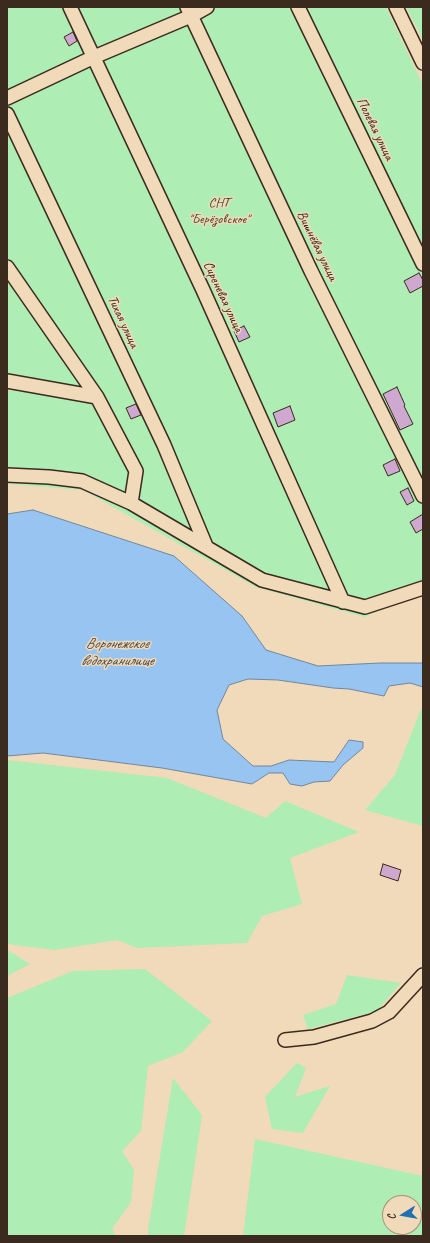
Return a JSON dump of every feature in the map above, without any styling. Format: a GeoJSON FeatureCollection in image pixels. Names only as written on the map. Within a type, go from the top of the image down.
{"type":"FeatureCollection","features":[{"type":"Feature","properties":{"kind":"street","name":"Сиреневая улица"},"geometry":{"type":"LineString","coordinates":[[70,7],[206,297],[343,602]]}},
{"type":"Feature","properties":{"kind":"street"},"geometry":{"type":"LineString","coordinates":[[7,98],[189,11],[207,7]]}},
{"type":"Feature","properties":{"kind":"street","name":"Полевая улица"},"geometry":{"type":"LineString","coordinates":[[298,7],[423,264]]}},
{"type":"Feature","properties":{"kind":"street"},"geometry":{"type":"LineString","coordinates":[[396,7],[423,63]]}},
{"type":"Feature","properties":{"kind":"street","name":"Вишнёвая улица"},"geometry":{"type":"LineString","coordinates":[[189,11],[311,271],[423,496]]}},
{"type":"Feature","properties":{"kind":"street","name":"Тихая улица"},"geometry":{"type":"LineString","coordinates":[[7,114],[164,445],[206,546]]}},
{"type":"Feature","properties":{"kind":"street"},"geometry":{"type":"LineString","coordinates":[[7,267],[97,397],[136,471],[131,503]]}},
{"type":"Feature","properties":{"kind":"street"},"geometry":{"type":"LineString","coordinates":[[7,381],[97,397]]}},
{"type":"Feature","properties":{"kind":"street"},"geometry":{"type":"LineString","coordinates":[[7,475],[49,476],[82,481],[131,503],[262,580],[365,608],[423,588]]}},
{"type":"Feature","properties":{"kind":"street"},"geometry":{"type":"LineString","coordinates":[[285,1040],[314,1037],[372,1021],[389,1012],[423,975]]}},
{"type":"Feature","properties":{"kind":"green space","name":"СНТ \"Берёзовское\""},"geometry":{"type":"Polygon","coordinates":[[[7,7],[386,7],[423,85],[423,592],[364,617],[256,587],[83,490],[7,484],[7,390],[103,401],[7,267],[7,7]]]}},
{"type":"Feature","properties":{"kind":"green space"},"geometry":{"type":"Polygon","coordinates":[[[406,7],[423,7],[423,40],[406,7]]]}},
{"type":"Feature","properties":{"kind":"green space"},"geometry":{"type":"Polygon","coordinates":[[[7,277],[88,391],[7,383],[7,277]]]}},
{"type":"Feature","properties":{"kind":"green space"},"geometry":{"type":"Polygon","coordinates":[[[421,709],[423,710],[423,826],[365,810],[395,775],[421,709]]]}},
{"type":"Feature","properties":{"kind":"green space"},"geometry":{"type":"Polygon","coordinates":[[[7,760],[167,778],[266,818],[285,801],[359,832],[290,858],[302,904],[262,916],[247,943],[137,948],[117,940],[55,950],[7,944],[7,760]]]}},
{"type":"Feature","properties":{"kind":"green space"},"geometry":{"type":"Polygon","coordinates":[[[7,950],[30,964],[7,976],[7,950]]]}},
{"type":"Feature","properties":{"kind":"green space"},"geometry":{"type":"Polygon","coordinates":[[[145,969],[212,1021],[183,1052],[148,1066],[141,1131],[122,1151],[134,1170],[131,1202],[112,1229],[116,1236],[7,1236],[7,998],[73,971],[145,969]]]}},
{"type":"Feature","properties":{"kind":"green space"},"geometry":{"type":"Polygon","coordinates":[[[347,975],[401,983],[377,1011],[308,1029],[303,1015],[336,1004],[347,975]]]}},
{"type":"Feature","properties":{"kind":"green space"},"geometry":{"type":"Polygon","coordinates":[[[297,1063],[306,1068],[295,1097],[330,1086],[303,1133],[272,1129],[265,1097],[297,1063]]]}},
{"type":"Feature","properties":{"kind":"green space"},"geometry":{"type":"Polygon","coordinates":[[[173,1078],[202,1115],[184,1236],[148,1236],[148,1229],[173,1078]]]}},
{"type":"Feature","properties":{"kind":"green space"},"geometry":{"type":"Polygon","coordinates":[[[255,1139],[423,1176],[423,1236],[243,1236],[255,1139]]]}},
{"type":"Feature","properties":{"kind":"water","name":"Воронежское водохранилище"},"geometry":{"type":"Polygon","coordinates":[[[33,510],[174,556],[242,616],[266,650],[318,666],[380,663],[423,663],[423,687],[410,683],[389,686],[384,696],[349,689],[278,680],[248,679],[229,685],[217,710],[223,739],[253,766],[271,766],[289,760],[334,762],[349,740],[363,742],[363,748],[343,765],[330,781],[314,782],[302,786],[290,784],[283,773],[269,773],[252,784],[162,768],[43,753],[7,756],[7,514],[33,510]]]}},
{"type":"Feature","properties":{"kind":"building"},"geometry":{"type":"Polygon","coordinates":[[[73,32],[77,41],[69,46],[64,37],[73,32]]]}},
{"type":"Feature","properties":{"kind":"building"},"geometry":{"type":"Polygon","coordinates":[[[419,273],[423,280],[423,286],[410,293],[404,281],[419,273]]]}},
{"type":"Feature","properties":{"kind":"building"},"geometry":{"type":"Polygon","coordinates":[[[244,326],[250,337],[239,342],[234,331],[244,326]]]}},
{"type":"Feature","properties":{"kind":"building"},"geometry":{"type":"Polygon","coordinates":[[[397,387],[413,424],[400,430],[383,394],[397,387]]]}},
{"type":"Feature","properties":{"kind":"building"},"geometry":{"type":"Polygon","coordinates":[[[136,404],[141,415],[131,419],[126,408],[136,404]]]}},
{"type":"Feature","properties":{"kind":"building"},"geometry":{"type":"Polygon","coordinates":[[[290,406],[295,420],[278,427],[273,413],[290,406]]]}},
{"type":"Feature","properties":{"kind":"building"},"geometry":{"type":"Polygon","coordinates":[[[395,459],[400,471],[388,476],[383,465],[395,459]]]}},
{"type":"Feature","properties":{"kind":"building"},"geometry":{"type":"Polygon","coordinates":[[[408,488],[414,501],[407,505],[400,492],[408,488]]]}},
{"type":"Feature","properties":{"kind":"building"},"geometry":{"type":"Polygon","coordinates":[[[423,514],[423,529],[416,533],[410,522],[423,514]]]}},
{"type":"Feature","properties":{"kind":"building"},"geometry":{"type":"Polygon","coordinates":[[[383,864],[401,870],[398,881],[380,875],[383,864]]]}}]}
